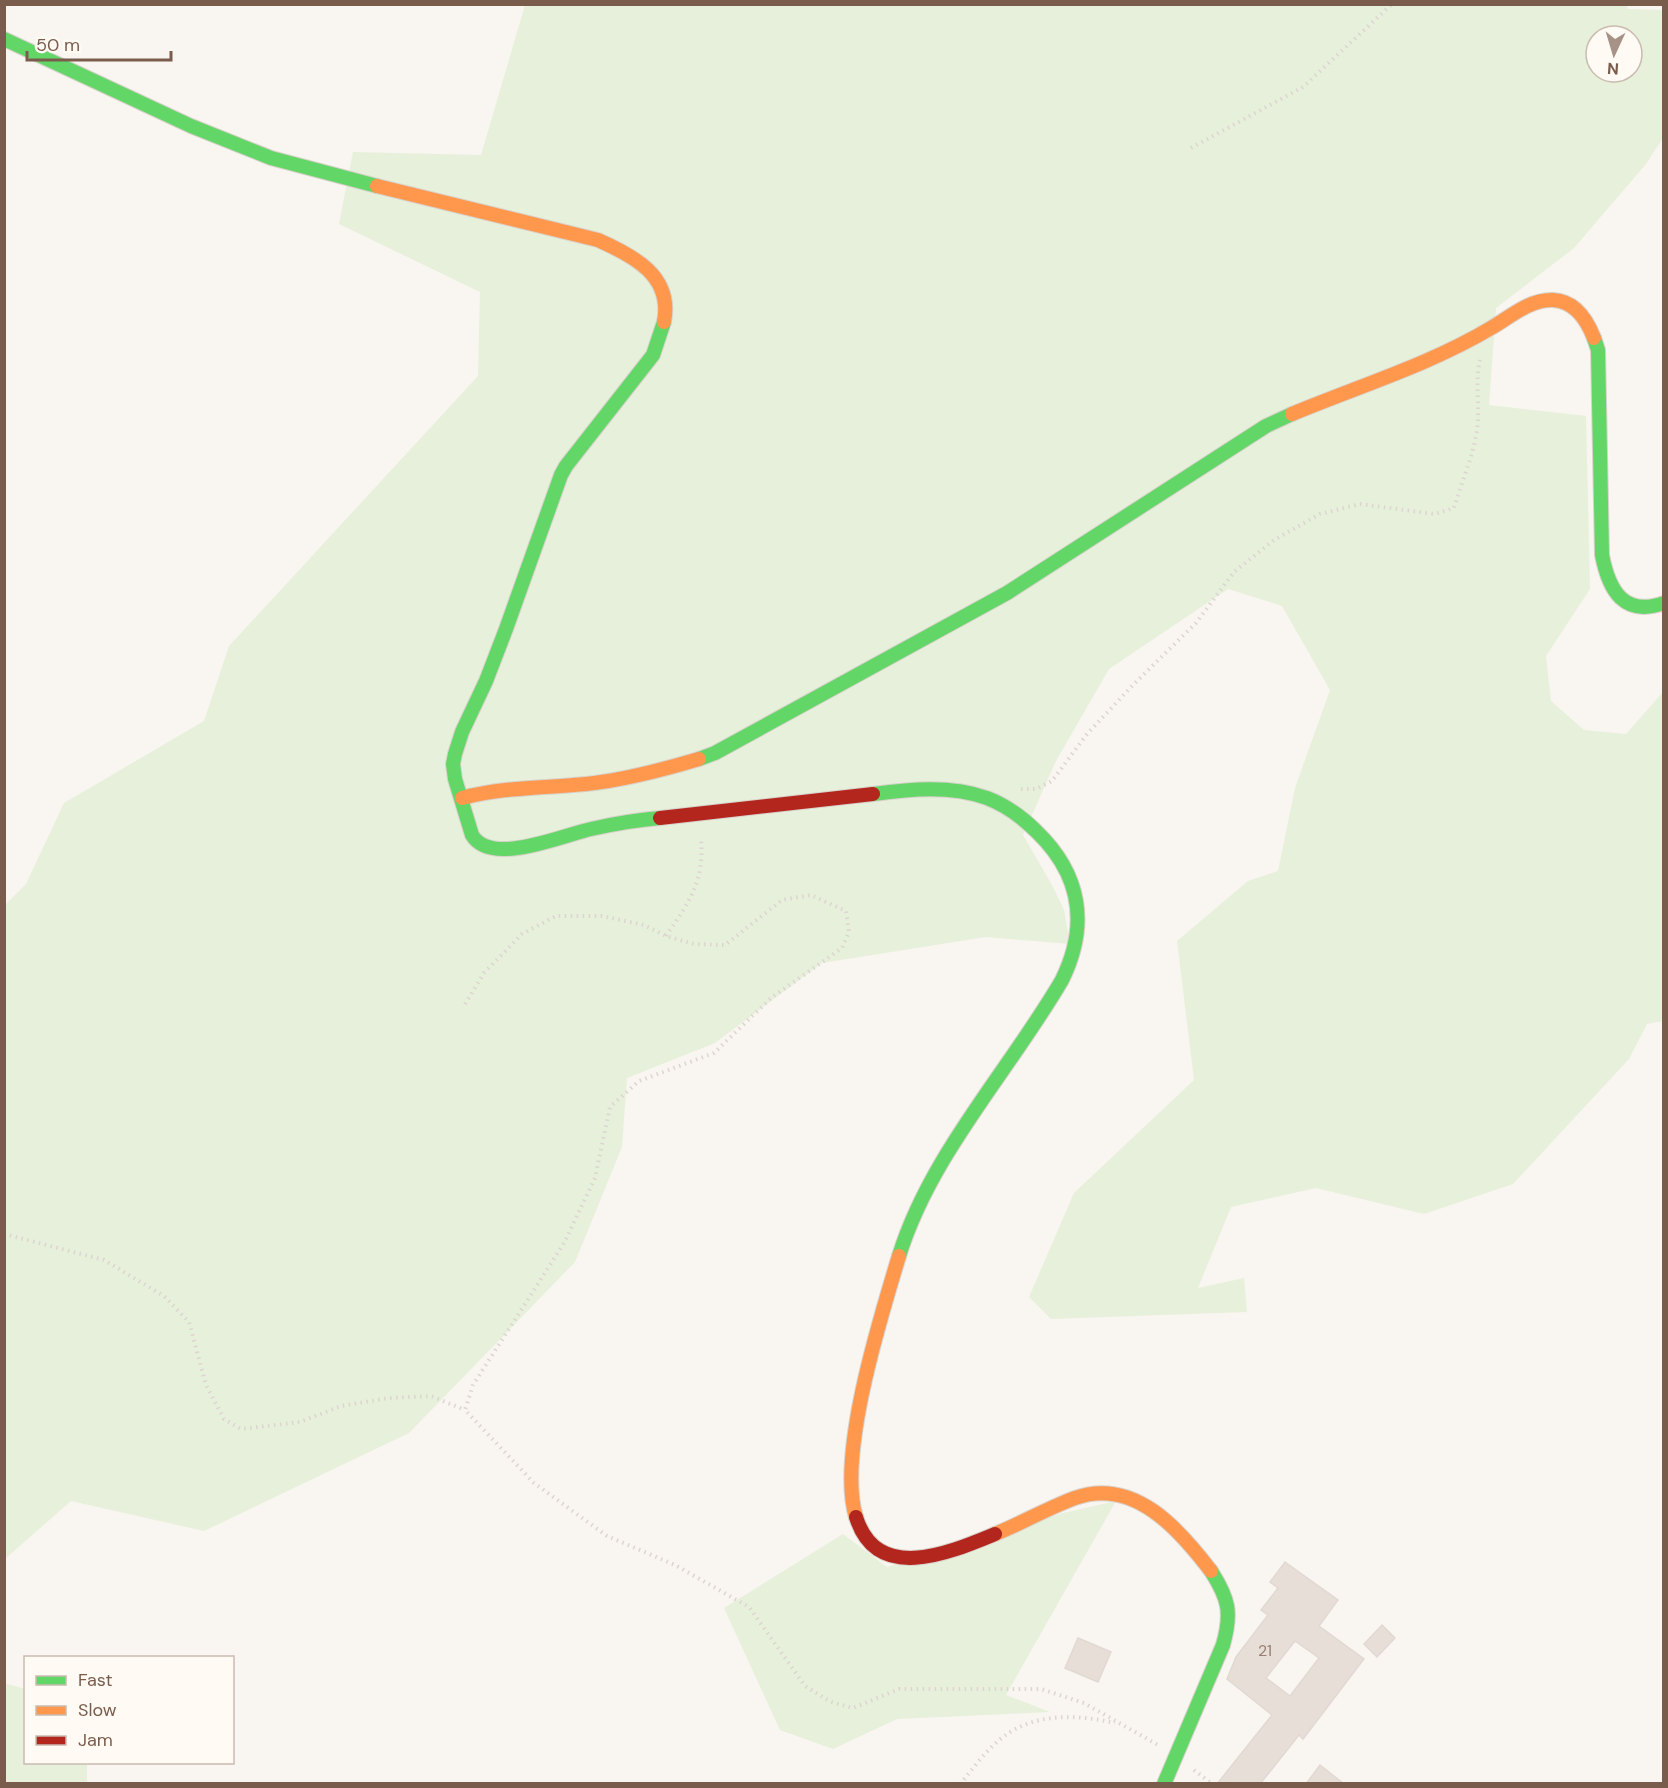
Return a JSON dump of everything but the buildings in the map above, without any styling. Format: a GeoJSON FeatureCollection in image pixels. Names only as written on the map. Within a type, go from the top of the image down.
{"type":"FeatureCollection","features":[{"type":"Feature","properties":{"kind":"street"},"geometry":{"type":"LineString","coordinates":[[4,39],[191,126],[272,158],[320,172],[598,240],[636,258],[650,270],[660,284],[667,310],[662,338],[653,356],[566,466],[558,482],[516,603],[455,755],[453,775],[462,798],[471,836],[478,843],[505,850],[526,848],[623,822],[699,816],[920,789],[947,790],[976,795],[996,802],[1018,815],[1056,852],[1075,888],[1078,909],[1075,949],[1059,985],[941,1166],[913,1216],[895,1272],[861,1405],[853,1469],[854,1513],[859,1529],[868,1543],[892,1558],[911,1559],[928,1558],[970,1544],[1076,1498],[1093,1493],[1126,1495],[1155,1512],[1175,1530],[1212,1574],[1222,1590],[1229,1614],[1222,1645],[1164,1784]]}},
{"type":"Feature","properties":{"kind":"street"},"geometry":{"type":"LineString","coordinates":[[462,798],[496,789],[614,781],[683,765],[715,753],[1007,594],[1266,426],[1305,408],[1439,356],[1539,302],[1552,300],[1575,307],[1583,315],[1594,336],[1598,350],[1602,555],[1608,581],[1623,601],[1634,606],[1646,608],[1664,603]]}},
{"type":"Feature","properties":{"kind":"path"},"geometry":{"type":"LineString","coordinates":[[1191,148],[1303,87],[1392,4]]}},
{"type":"Feature","properties":{"kind":"path"},"geometry":{"type":"LineString","coordinates":[[996,802],[1006,794],[1022,789],[1036,789],[1052,781],[1086,734],[1196,623],[1234,572],[1274,540],[1320,514],[1360,504],[1434,514],[1454,508],[1474,446],[1478,421],[1479,363],[1482,354]]}},
{"type":"Feature","properties":{"kind":"path"},"geometry":{"type":"LineString","coordinates":[[666,936],[698,884],[703,860],[699,816]]}},
{"type":"Feature","properties":{"kind":"path"},"geometry":{"type":"LineString","coordinates":[[465,1004],[484,974],[522,934],[556,916],[602,916],[644,925],[666,936],[694,944],[725,945],[782,900],[811,895],[846,910],[849,932],[842,948],[771,998],[714,1053],[639,1081],[610,1107],[595,1178],[564,1243],[473,1385],[465,1410]]}},
{"type":"Feature","properties":{"kind":"path"},"geometry":{"type":"LineString","coordinates":[[4,1234],[104,1260],[164,1296],[189,1323],[206,1385],[224,1419],[242,1429],[300,1422],[340,1406],[389,1398],[431,1396],[465,1410],[534,1482],[607,1536],[675,1565],[749,1606],[805,1686],[831,1702],[853,1708],[899,1689],[1041,1689],[1084,1703],[1175,1756]]}},
{"type":"Feature","properties":{"kind":"path"},"geometry":{"type":"LineString","coordinates":[[960,1784],[997,1741],[1027,1722],[1058,1717],[1089,1717],[1122,1724]]}},
{"type":"Feature","properties":{"kind":"green space"},"geometry":{"type":"Polygon","coordinates":[[[1626,4],[1628,9],[1663,10],[1663,138],[1646,164],[1574,248],[1496,308],[1489,405],[1586,416],[1590,589],[1546,656],[1551,701],[1584,730],[1626,734],[1663,692],[1663,1021],[1647,1024],[1629,1059],[1513,1184],[1424,1214],[1316,1188],[1231,1207],[1198,1288],[1244,1278],[1247,1312],[1051,1319],[1029,1297],[1074,1193],[1194,1080],[1177,941],[1248,881],[1278,871],[1295,788],[1330,690],[1282,606],[1228,589],[1109,669],[1056,761],[1023,835],[1064,910],[1070,944],[986,937],[822,963],[715,1043],[627,1078],[622,1147],[575,1262],[409,1433],[204,1531],[71,1501],[5,1559],[5,905],[26,884],[64,803],[204,721],[229,646],[478,376],[480,292],[339,224],[353,152],[481,155],[525,5],[1626,4]]]}},
{"type":"Feature","properties":{"kind":"green space"},"geometry":{"type":"Polygon","coordinates":[[[1116,1501],[1006,1695],[1050,1712],[897,1719],[833,1749],[780,1730],[724,1608],[843,1534],[887,1567],[1063,1513],[1116,1501]]]}},
{"type":"Feature","properties":{"kind":"green space"},"geometry":{"type":"Polygon","coordinates":[[[4,1683],[24,1689],[24,1764],[87,1764],[87,1783],[5,1783],[4,1683]]]}},
{"type":"Feature","properties":{"kind":"traffic: fast"},"geometry":{"type":"LineString","coordinates":[[4,39],[191,126],[271,158],[377,186]]}},
{"type":"Feature","properties":{"kind":"traffic: fast"},"geometry":{"type":"LineString","coordinates":[[660,818],[599,827],[528,846],[511,849],[495,848],[481,844],[472,835],[455,779],[453,764],[462,732],[486,681],[561,475],[653,355],[664,322]]}},
{"type":"Feature","properties":{"kind":"traffic: fast"},"geometry":{"type":"LineString","coordinates":[[1594,338],[1598,350],[1602,555],[1605,568],[1614,590],[1629,603],[1638,606],[1664,603]]}},
{"type":"Feature","properties":{"kind":"traffic: fast"},"geometry":{"type":"LineString","coordinates":[[699,759],[715,753],[1007,593],[1266,426],[1292,414]]}},
{"type":"Feature","properties":{"kind":"traffic: fast"},"geometry":{"type":"LineString","coordinates":[[873,794],[916,790],[959,791],[987,798],[1007,808],[1036,831],[1063,865],[1076,901],[1078,920],[1076,940],[1062,980],[950,1148],[930,1183],[899,1256]]}},
{"type":"Feature","properties":{"kind":"traffic: fast"},"geometry":{"type":"LineString","coordinates":[[1164,1784],[1226,1634],[1227,1606],[1222,1590],[1211,1571]]}},
{"type":"Feature","properties":{"kind":"traffic: slow"},"geometry":{"type":"LineString","coordinates":[[377,186],[598,240],[612,246],[637,261],[657,280],[663,292],[664,322]]}},
{"type":"Feature","properties":{"kind":"traffic: slow"},"geometry":{"type":"LineString","coordinates":[[1292,414],[1443,353],[1536,302],[1553,300],[1568,304],[1584,318],[1594,338]]}},
{"type":"Feature","properties":{"kind":"traffic: slow"},"geometry":{"type":"LineString","coordinates":[[462,798],[508,790],[615,780],[699,759]]}},
{"type":"Feature","properties":{"kind":"traffic: slow"},"geometry":{"type":"LineString","coordinates":[[856,1517],[852,1491],[852,1459],[856,1424],[872,1350],[899,1256]]}},
{"type":"Feature","properties":{"kind":"traffic: slow"},"geometry":{"type":"LineString","coordinates":[[995,1534],[1075,1498],[1096,1493],[1117,1495],[1136,1501],[1153,1511],[1185,1539],[1211,1571]]}},
{"type":"Feature","properties":{"kind":"traffic: jam"},"geometry":{"type":"LineString","coordinates":[[660,818],[873,794]]}},
{"type":"Feature","properties":{"kind":"traffic: jam"},"geometry":{"type":"LineString","coordinates":[[856,1517],[866,1538],[880,1551],[897,1557],[916,1558],[936,1555],[995,1534]]}}]}
